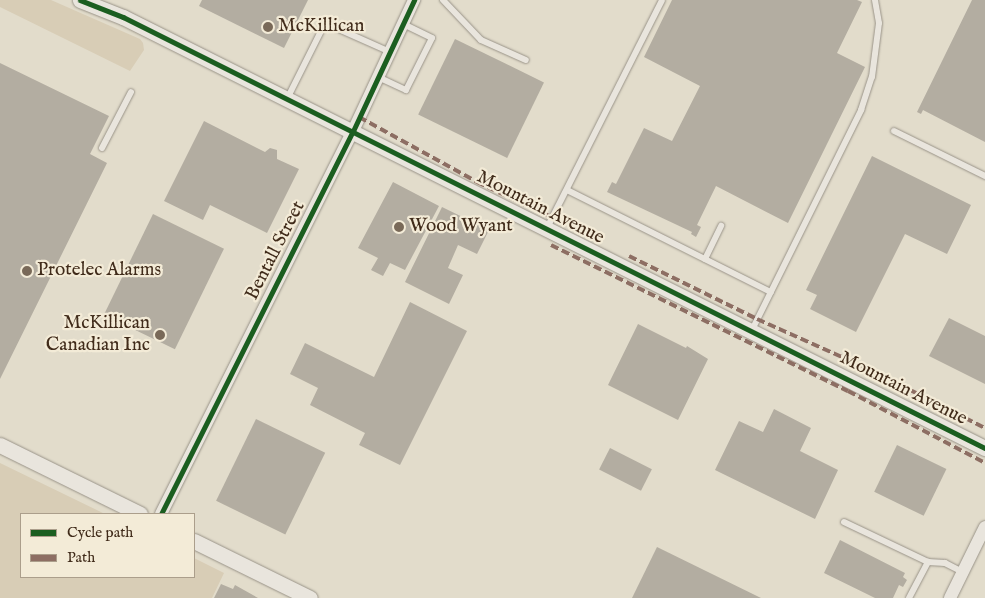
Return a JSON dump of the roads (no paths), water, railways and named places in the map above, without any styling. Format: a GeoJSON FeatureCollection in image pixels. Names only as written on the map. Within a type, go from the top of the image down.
{"type":"FeatureCollection","features":[{"type":"Feature","properties":{"kind":"street","name":"Mountain Avenue"},"geometry":{"type":"LineString","coordinates":[[80,0],[123,17],[985,448]]}},
{"type":"Feature","properties":{"kind":"street","name":"Bentall Street"},"geometry":{"type":"LineString","coordinates":[[161,513],[352,131],[414,0]]}},
{"type":"Feature","properties":{"kind":"street"},"geometry":{"type":"LineString","coordinates":[[0,445],[138,513]]}},
{"type":"Feature","properties":{"kind":"street"},"geometry":{"type":"LineString","coordinates":[[950,598],[985,527]]}},
{"type":"Feature","properties":{"kind":"street"},"geometry":{"type":"LineString","coordinates":[[195,541],[310,598]]}},
{"type":"Feature","properties":{"kind":"lane"},"geometry":{"type":"LineString","coordinates":[[443,0],[481,40],[526,60]]}},
{"type":"Feature","properties":{"kind":"lane"},"geometry":{"type":"LineString","coordinates":[[547,228],[662,0]]}},
{"type":"Feature","properties":{"kind":"lane"},"geometry":{"type":"LineString","coordinates":[[752,330],[861,110],[867,94],[872,77],[879,23],[875,0]]}},
{"type":"Feature","properties":{"kind":"lane"},"geometry":{"type":"LineString","coordinates":[[287,99],[325,23],[390,52]]}},
{"type":"Feature","properties":{"kind":"lane"},"geometry":{"type":"LineString","coordinates":[[378,77],[406,90],[432,38],[403,24]]}},
{"type":"Feature","properties":{"kind":"lane"},"geometry":{"type":"LineString","coordinates":[[102,148],[131,92]]}},
{"type":"Feature","properties":{"kind":"lane"},"geometry":{"type":"LineString","coordinates":[[894,131],[985,176]]}},
{"type":"Feature","properties":{"kind":"lane"},"geometry":{"type":"LineString","coordinates":[[566,190],[771,292]]}},
{"type":"Feature","properties":{"kind":"lane"},"geometry":{"type":"LineString","coordinates":[[705,259],[720,226]]}},
{"type":"Feature","properties":{"kind":"lane"},"geometry":{"type":"LineString","coordinates":[[844,522],[928,562],[945,564],[963,572]]}},
{"type":"Feature","properties":{"kind":"lane"},"geometry":{"type":"LineString","coordinates":[[910,598],[928,562]]}},
{"type":"Feature","properties":{"kind":"place","name":"McKillican"},"geometry":{"type":"Point","coordinates":[268,27]}},
{"type":"Feature","properties":{"kind":"place","name":"Wood Wyant"},"geometry":{"type":"Point","coordinates":[399,227]}},
{"type":"Feature","properties":{"kind":"place","name":"Protelec Alarms"},"geometry":{"type":"Point","coordinates":[27,271]}},
{"type":"Feature","properties":{"kind":"place","name":"McKillican Canadian Inc"},"geometry":{"type":"Point","coordinates":[160,335]}}]}
